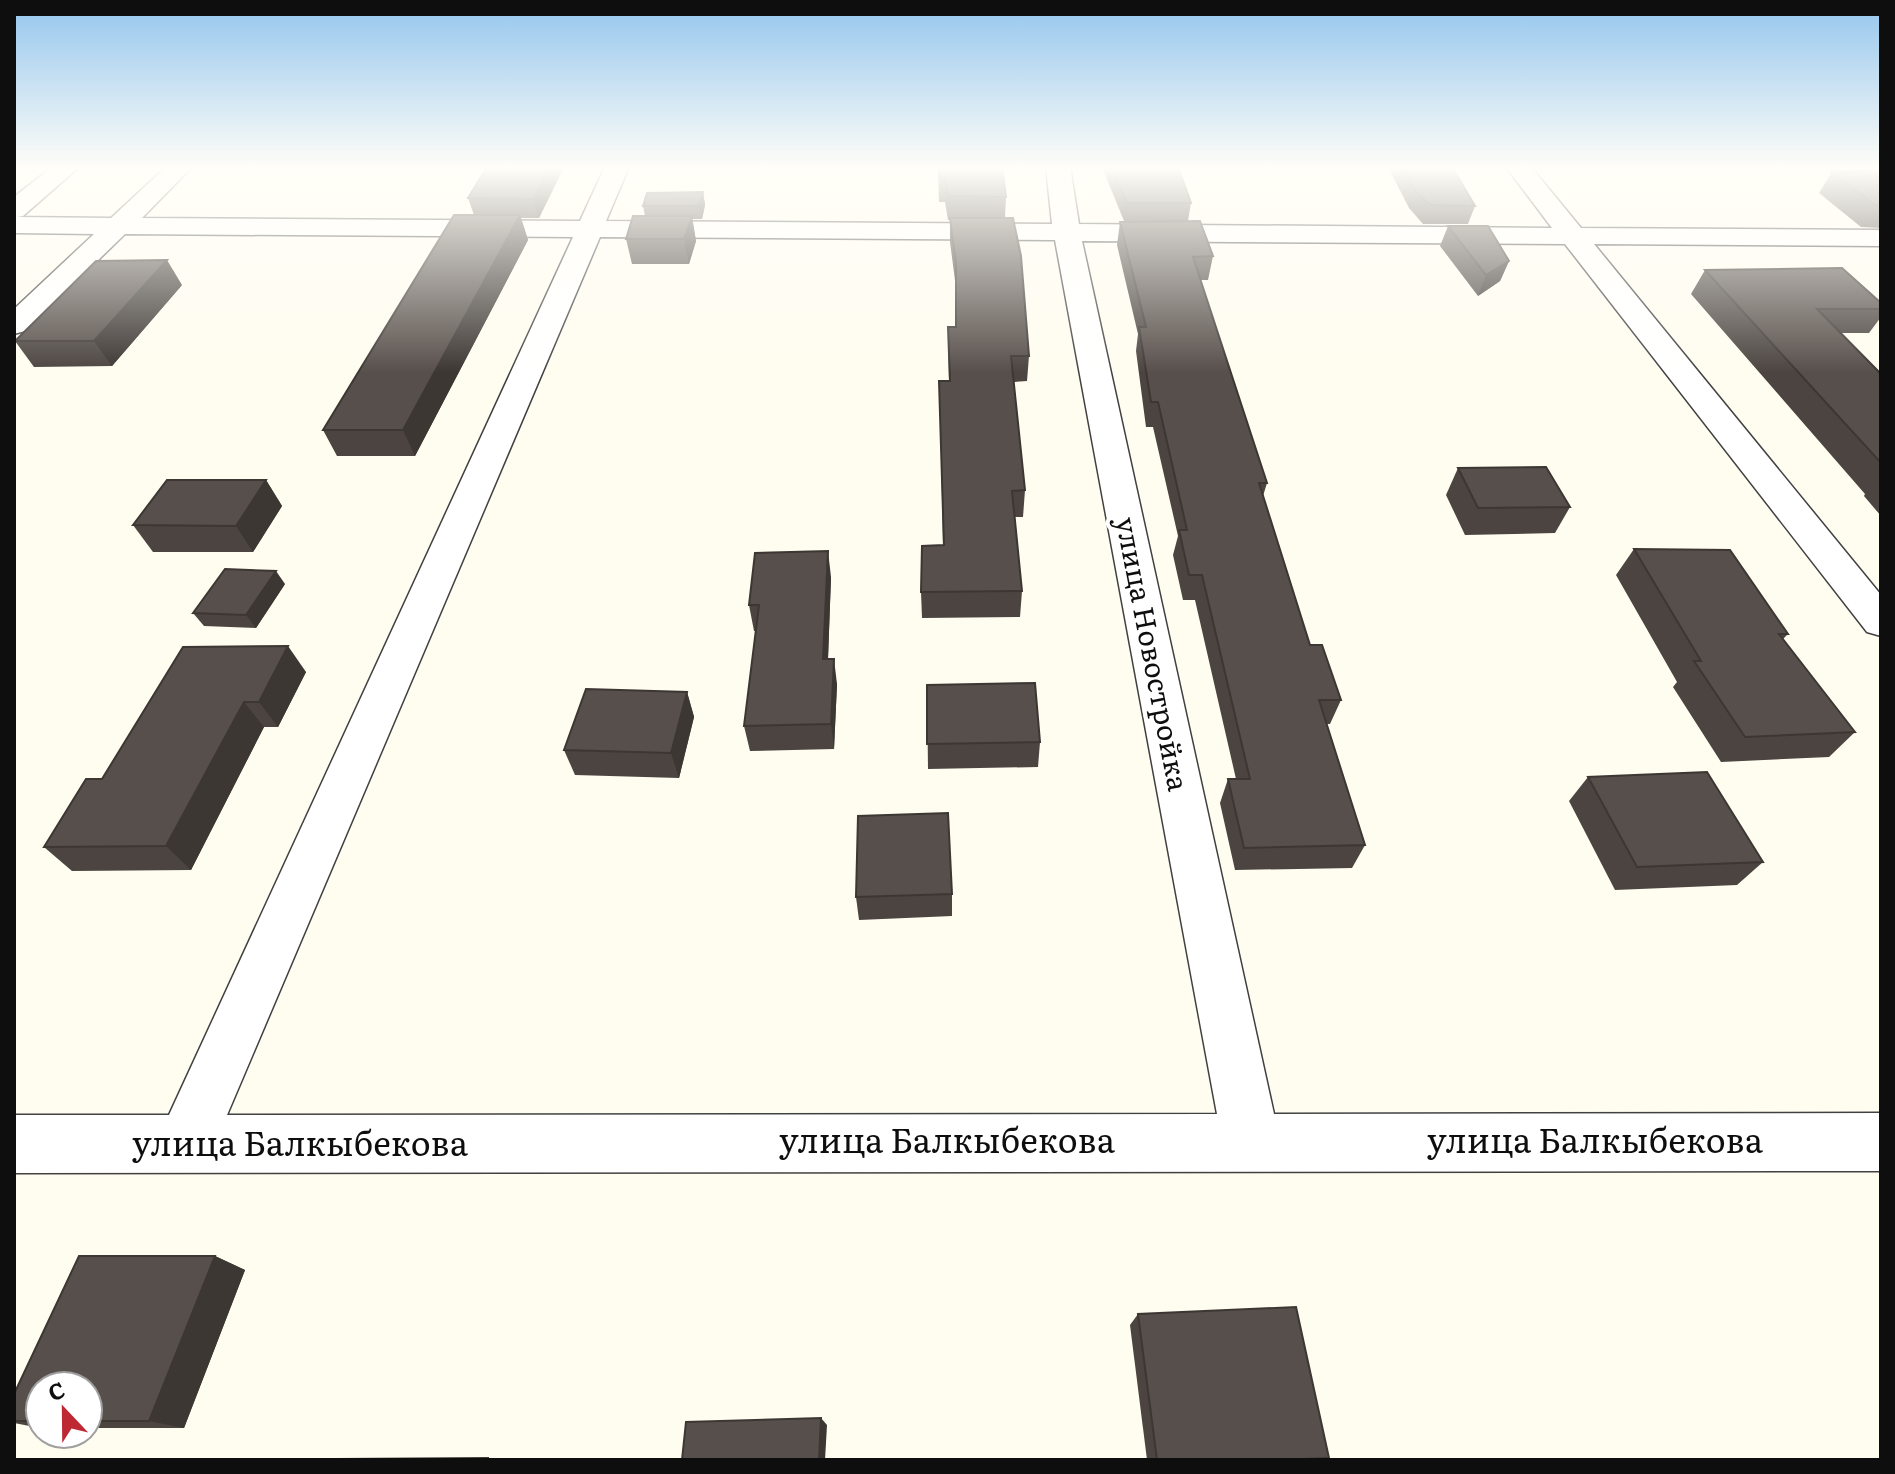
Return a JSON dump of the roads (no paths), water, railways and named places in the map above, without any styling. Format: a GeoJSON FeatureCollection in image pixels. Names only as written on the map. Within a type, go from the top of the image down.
{"type":"FeatureCollection","features":[{"type":"Feature","properties":{"kind":"street"},"geometry":{"type":"LineString","coordinates":[[14,325],[108,236]]}},
{"type":"Feature","properties":{"kind":"street"},"geometry":{"type":"LineString","coordinates":[[185,1145],[585,236]]}},
{"type":"Feature","properties":{"kind":"street","name":"улица Новостройка"},"geometry":{"type":"LineString","coordinates":[[1067,236],[1251,1140]]}},
{"type":"Feature","properties":{"kind":"street"},"geometry":{"type":"LineString","coordinates":[[1517,236],[1881,238]]}},
{"type":"Feature","properties":{"kind":"street"},"geometry":{"type":"LineString","coordinates":[[1571,236],[1881,622]]}},
{"type":"Feature","properties":{"kind":"street","name":"улица Балкыбекова"},"geometry":{"type":"LineString","coordinates":[[14,1144],[1251,1140],[1881,1142]]}}]}
